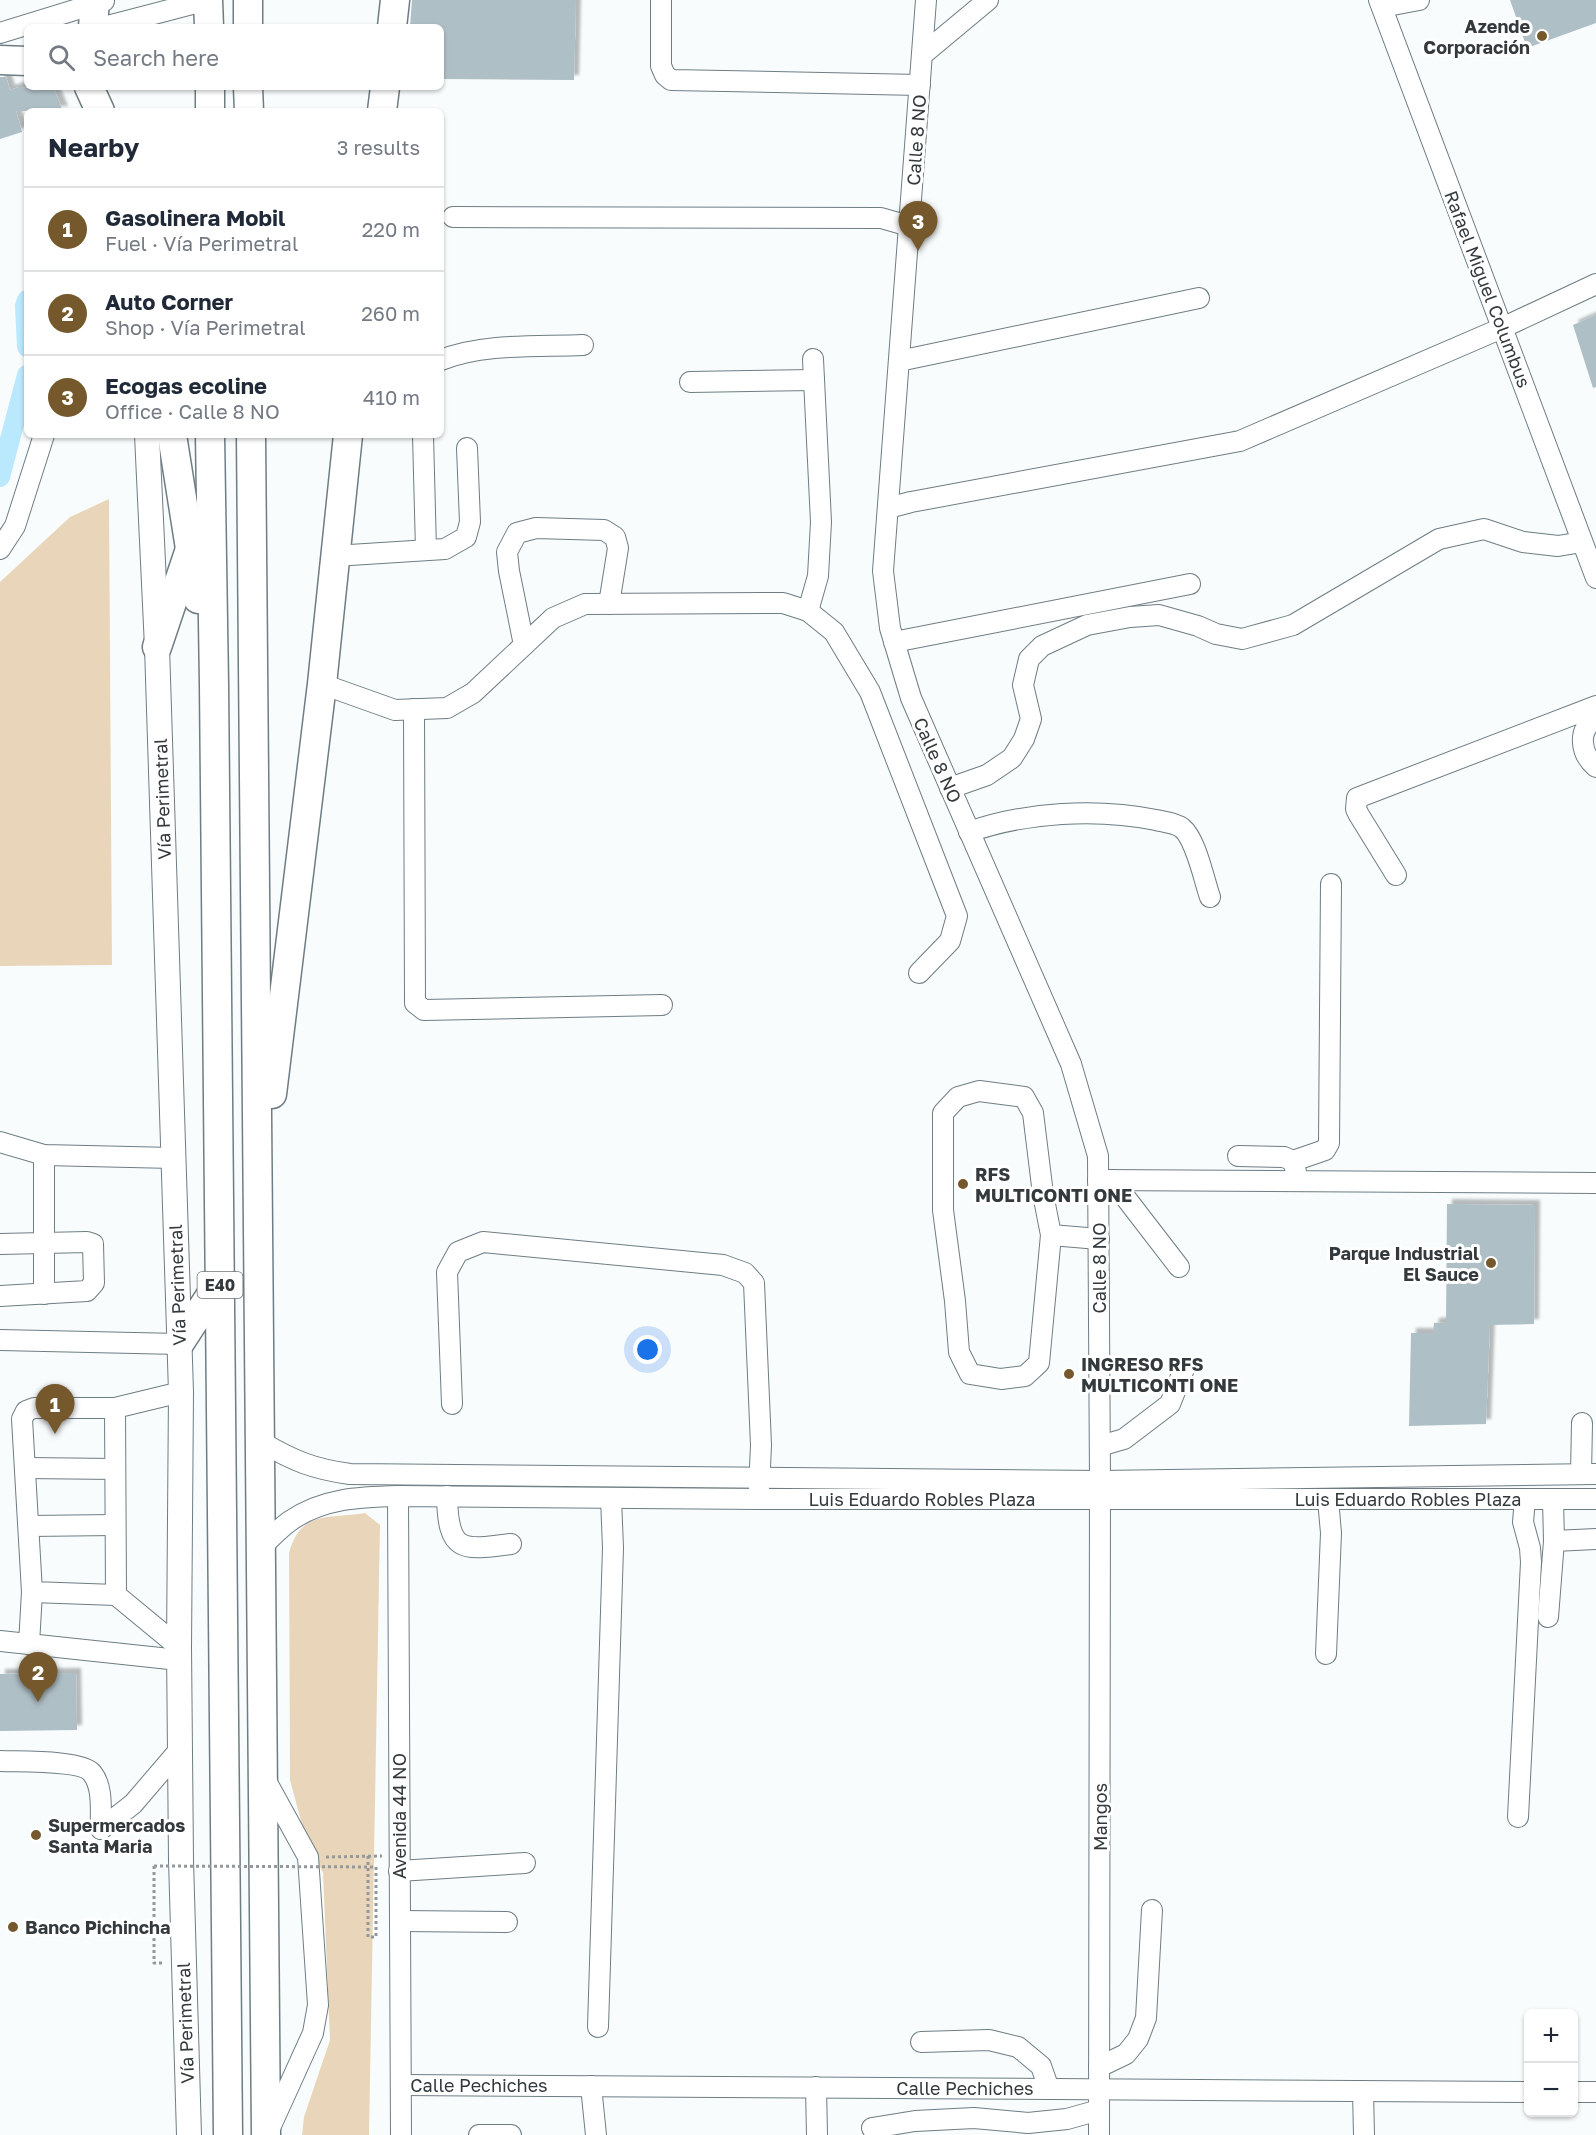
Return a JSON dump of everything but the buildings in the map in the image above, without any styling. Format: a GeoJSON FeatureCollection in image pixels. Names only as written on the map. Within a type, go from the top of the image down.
{"type":"FeatureCollection","features":[{"type":"Feature","properties":{"kind":"highway"},"geometry":{"type":"LineString","coordinates":[[208,0],[209,24]]}},
{"type":"Feature","properties":{"kind":"highway"},"geometry":{"type":"LineString","coordinates":[[248,0],[248,24]]}},
{"type":"Feature","properties":{"kind":"highway"},"geometry":{"type":"LineString","coordinates":[[392,24],[395,0]]}},
{"type":"Feature","properties":{"kind":"highway"},"geometry":{"type":"LineString","coordinates":[[0,59],[24,61]]}},
{"type":"Feature","properties":{"kind":"highway"},"geometry":{"type":"LineString","coordinates":[[90,90],[98,108]]}},
{"type":"Feature","properties":{"kind":"highway"},"geometry":{"type":"LineString","coordinates":[[210,90],[210,108]]}},
{"type":"Feature","properties":{"kind":"highway"},"geometry":{"type":"LineString","coordinates":[[248,90],[249,108]]}},
{"type":"Feature","properties":{"kind":"highway"},"geometry":{"type":"LineString","coordinates":[[382,108],[385,90]]}},
{"type":"Feature","properties":{"kind":"highway"},"geometry":{"type":"LineString","coordinates":[[172,438],[189,549],[214,684]]}},
{"type":"Feature","properties":{"kind":"highway","name":"E40"},"geometry":{"type":"LineString","coordinates":[[210,438],[228,2135]]}},
{"type":"Feature","properties":{"kind":"highway","name":"E40"},"geometry":{"type":"LineString","coordinates":[[251,438],[267,2135]]}},
{"type":"Feature","properties":{"kind":"highway"},"geometry":{"type":"LineString","coordinates":[[258,1212],[321,684],[348,438]]}},
{"type":"Feature","properties":{"kind":"highway"},"geometry":{"type":"LineString","coordinates":[[157,647],[210,490]]}},
{"type":"Feature","properties":{"kind":"highway"},"geometry":{"type":"LineString","coordinates":[[179,1344],[220,1281]]}},
{"type":"Feature","properties":{"kind":"main road"},"geometry":{"type":"LineString","coordinates":[[87,108],[88,90]]}},
{"type":"Feature","properties":{"kind":"main road","name":"Vía Perimetral"},"geometry":{"type":"LineString","coordinates":[[147,438],[157,647],[181,1392],[179,1654],[181,1860],[189,2135]]}},
{"type":"Feature","properties":{"kind":"street"},"geometry":{"type":"LineString","coordinates":[[42,24],[99,12],[208,0]]}},
{"type":"Feature","properties":{"kind":"street"},"geometry":{"type":"LineString","coordinates":[[661,0],[661,66],[665,75],[671,80],[920,85]]}},
{"type":"Feature","properties":{"kind":"street","name":"Calle 8 NO"},"geometry":{"type":"LineString","coordinates":[[926,0],[884,572],[890,628],[910,698],[1071,1064],[1105,1180],[1099,1239],[1100,1490]]}},
{"type":"Feature","properties":{"kind":"street"},"geometry":{"type":"LineString","coordinates":[[922,55],[988,0]]}},
{"type":"Feature","properties":{"kind":"street"},"geometry":{"type":"LineString","coordinates":[[1380,4],[1419,0]]}},
{"type":"Feature","properties":{"kind":"street","name":"Rafael Miguel Columbus"},"geometry":{"type":"LineString","coordinates":[[1380,4],[1596,578]]}},
{"type":"Feature","properties":{"kind":"street"},"geometry":{"type":"LineString","coordinates":[[0,33],[24,28]]}},
{"type":"Feature","properties":{"kind":"street"},"geometry":{"type":"LineString","coordinates":[[0,59],[24,51]]}},
{"type":"Feature","properties":{"kind":"street"},"geometry":{"type":"LineString","coordinates":[[453,217],[881,218],[909,226]]}},
{"type":"Feature","properties":{"kind":"street"},"geometry":{"type":"LineString","coordinates":[[888,508],[1240,441],[1502,328],[1596,284]]}},
{"type":"Feature","properties":{"kind":"street"},"geometry":{"type":"LineString","coordinates":[[899,361],[1199,298]]}},
{"type":"Feature","properties":{"kind":"street"},"geometry":{"type":"LineString","coordinates":[[444,359],[456,354],[489,349],[583,345]]}},
{"type":"Feature","properties":{"kind":"street"},"geometry":{"type":"LineString","coordinates":[[808,611],[818,576],[821,522],[813,359]]}},
{"type":"Feature","properties":{"kind":"street"},"geometry":{"type":"LineString","coordinates":[[690,382],[814,380]]}},
{"type":"Feature","properties":{"kind":"street"},"geometry":{"type":"LineString","coordinates":[[0,549],[15,526],[43,438]]}},
{"type":"Feature","properties":{"kind":"street"},"geometry":{"type":"LineString","coordinates":[[423,438],[426,550]]}},
{"type":"Feature","properties":{"kind":"street"},"geometry":{"type":"LineString","coordinates":[[334,556],[445,549],[466,537],[470,522],[467,448]]}},
{"type":"Feature","properties":{"kind":"street"},"geometry":{"type":"LineString","coordinates":[[524,645],[508,571],[507,552],[518,533],[536,528],[604,530],[615,537],[618,548],[609,604]]}},
{"type":"Feature","properties":{"kind":"street"},"geometry":{"type":"LineString","coordinates":[[950,788],[987,775],[1012,758],[1024,739],[1031,719],[1023,685],[1029,659],[1042,646],[1087,625],[1130,617],[1159,615],[1198,626],[1216,634],[1242,639],[1293,625],[1439,539],[1484,529],[1523,542],[1558,546],[1582,542]]}},
{"type":"Feature","properties":{"kind":"street"},"geometry":{"type":"LineString","coordinates":[[894,642],[1190,584]]}},
{"type":"Feature","properties":{"kind":"street"},"geometry":{"type":"LineString","coordinates":[[321,684],[395,710],[447,708],[473,693],[553,618],[585,604],[783,603],[808,611],[834,632],[870,692],[957,916],[955,930],[950,941],[919,973]]}},
{"type":"Feature","properties":{"kind":"street"},"geometry":{"type":"LineString","coordinates":[[1396,875],[1359,815],[1356,809],[1357,798],[1596,706]]}},
{"type":"Feature","properties":{"kind":"street"},"geometry":{"type":"LineString","coordinates":[[414,709],[416,1003],[424,1010],[662,1005]]}},
{"type":"Feature","properties":{"kind":"street"},"geometry":{"type":"LineString","coordinates":[[1596,718],[1586,724],[1583,735],[1585,753],[1596,767]]}},
{"type":"Feature","properties":{"kind":"street"},"geometry":{"type":"LineString","coordinates":[[969,832],[991,824],[1074,812],[1142,818],[1168,823],[1182,828],[1191,840],[1210,897]]}},
{"type":"Feature","properties":{"kind":"street"},"geometry":{"type":"LineString","coordinates":[[1239,1156],[1284,1157],[1293,1161],[1325,1150],[1329,1143],[1331,884]]}},
{"type":"Feature","properties":{"kind":"street"},"geometry":{"type":"LineString","coordinates":[[979,1091],[1024,1097],[1033,1113],[1051,1235],[1039,1363],[1025,1376],[1001,1378],[970,1374],[959,1352],[943,1210],[943,1113],[958,1097],[979,1091]]}},
{"type":"Feature","properties":{"kind":"street"},"geometry":{"type":"LineString","coordinates":[[0,1142],[44,1155],[173,1158]]}},
{"type":"Feature","properties":{"kind":"street"},"geometry":{"type":"LineString","coordinates":[[44,1155],[44,1294]]}},
{"type":"Feature","properties":{"kind":"street"},"geometry":{"type":"LineString","coordinates":[[1293,1161],[1296,1181]]}},
{"type":"Feature","properties":{"kind":"street"},"geometry":{"type":"LineString","coordinates":[[1105,1180],[1596,1183]]}},
{"type":"Feature","properties":{"kind":"street"},"geometry":{"type":"LineString","coordinates":[[1105,1180],[1179,1268]]}},
{"type":"Feature","properties":{"kind":"street"},"geometry":{"type":"LineString","coordinates":[[1051,1235],[1099,1239]]}},
{"type":"Feature","properties":{"kind":"street"},"geometry":{"type":"LineString","coordinates":[[0,1244],[87,1242],[93,1244],[95,1250],[94,1283],[87,1291],[0,1296]]}},
{"type":"Feature","properties":{"kind":"street"},"geometry":{"type":"LineString","coordinates":[[452,1404],[447,1272],[458,1252],[483,1242],[723,1265],[745,1273],[754,1283],[761,1445],[759,1499]]}},
{"type":"Feature","properties":{"kind":"street"},"geometry":{"type":"LineString","coordinates":[[0,1340],[179,1344]]}},
{"type":"Feature","properties":{"kind":"street"},"geometry":{"type":"LineString","coordinates":[[1100,1446],[1124,1439],[1170,1404],[1184,1369]]}},
{"type":"Feature","properties":{"kind":"street"},"geometry":{"type":"LineString","coordinates":[[28,1644],[32,1592],[30,1526],[22,1419],[26,1412],[34,1408],[115,1408],[181,1392]]}},
{"type":"Feature","properties":{"kind":"street"},"geometry":{"type":"LineString","coordinates":[[115,1408],[116,1595]]}},
{"type":"Feature","properties":{"kind":"street"},"geometry":{"type":"LineString","coordinates":[[1582,1423],[1589,1474]]}},
{"type":"Feature","properties":{"kind":"street","name":"Luis Eduardo Robles Plaza"},"geometry":{"type":"LineString","coordinates":[[261,1442],[291,1460],[319,1470],[350,1474],[759,1478],[1328,1499],[1596,1499]]}},
{"type":"Feature","properties":{"kind":"street"},"geometry":{"type":"LineString","coordinates":[[26,1468],[115,1469]]}},
{"type":"Feature","properties":{"kind":"street","name":"Luis Eduardo Robles Plaza"},"geometry":{"type":"LineString","coordinates":[[262,1546],[290,1521],[315,1507],[350,1498],[447,1496],[759,1499],[1589,1474]]}},
{"type":"Feature","properties":{"kind":"street","name":"Mangos"},"geometry":{"type":"LineString","coordinates":[[1099,2135],[1100,1490]]}},
{"type":"Feature","properties":{"kind":"street","name":"Avenida 44 NO"},"geometry":{"type":"LineString","coordinates":[[398,1496],[401,2135]]}},
{"type":"Feature","properties":{"kind":"street"},"geometry":{"type":"LineString","coordinates":[[447,1496],[447,1521],[458,1543],[467,1547],[482,1548],[511,1544]]}},
{"type":"Feature","properties":{"kind":"street"},"geometry":{"type":"LineString","coordinates":[[598,2026],[613,1548],[611,1498]]}},
{"type":"Feature","properties":{"kind":"street"},"geometry":{"type":"LineString","coordinates":[[1326,1654],[1331,1533],[1328,1499]]}},
{"type":"Feature","properties":{"kind":"street"},"geometry":{"type":"LineString","coordinates":[[1518,1817],[1531,1562],[1523,1522],[1525,1499]]}},
{"type":"Feature","properties":{"kind":"street"},"geometry":{"type":"LineString","coordinates":[[1548,1617],[1554,1541],[1553,1499]]}},
{"type":"Feature","properties":{"kind":"street"},"geometry":{"type":"LineString","coordinates":[[30,1526],[115,1525]]}},
{"type":"Feature","properties":{"kind":"street"},"geometry":{"type":"LineString","coordinates":[[1554,1541],[1596,1539]]}},
{"type":"Feature","properties":{"kind":"street"},"geometry":{"type":"LineString","coordinates":[[32,1592],[116,1595],[179,1654]]}},
{"type":"Feature","properties":{"kind":"street"},"geometry":{"type":"LineString","coordinates":[[0,1641],[179,1654]]}},
{"type":"Feature","properties":{"kind":"street"},"geometry":{"type":"LineString","coordinates":[[0,1761],[79,1765],[92,1772],[99,1788],[101,1829],[133,1804],[181,1748]]}},
{"type":"Feature","properties":{"kind":"street"},"geometry":{"type":"LineString","coordinates":[[264,1777],[308,1857],[318,2005],[313,2033],[267,2135]]}},
{"type":"Feature","properties":{"kind":"street"},"geometry":{"type":"LineString","coordinates":[[399,1863],[525,1863]]}},
{"type":"Feature","properties":{"kind":"street"},"geometry":{"type":"LineString","coordinates":[[1099,2067],[1126,2054],[1138,2039],[1146,2018],[1152,1910]]}},
{"type":"Feature","properties":{"kind":"street"},"geometry":{"type":"LineString","coordinates":[[399,1921],[507,1922]]}},
{"type":"Feature","properties":{"kind":"street"},"geometry":{"type":"LineString","coordinates":[[921,2042],[989,2040],[1018,2047],[1041,2066],[1049,2088]]}},
{"type":"Feature","properties":{"kind":"street","name":"Calle Pechiches"},"geometry":{"type":"LineString","coordinates":[[401,2085],[1524,2092]]}},
{"type":"Feature","properties":{"kind":"street"},"geometry":{"type":"LineString","coordinates":[[591,2086],[595,2135]]}},
{"type":"Feature","properties":{"kind":"street"},"geometry":{"type":"LineString","coordinates":[[816,2087],[817,2135]]}},
{"type":"Feature","properties":{"kind":"street"},"geometry":{"type":"LineString","coordinates":[[1364,2091],[1364,2135]]}},
{"type":"Feature","properties":{"kind":"street"},"geometry":{"type":"LineString","coordinates":[[1578,2092],[1596,2092]]}},
{"type":"Feature","properties":{"kind":"street"},"geometry":{"type":"LineString","coordinates":[[872,2128],[915,2121],[974,2118],[1028,2123],[1066,2119],[1099,2110]]}},
{"type":"Feature","properties":{"kind":"street"},"geometry":{"type":"LineString","coordinates":[[479,2135],[511,2135]]}},
{"type":"Feature","properties":{"kind":"path"},"geometry":{"type":"LineString","coordinates":[[308,1857],[368,1856],[399,1863]]}},
{"type":"Feature","properties":{"kind":"path"},"geometry":{"type":"LineString","coordinates":[[165,1963],[154,1963],[154,1866],[376,1867],[376,1937],[368,1937],[368,1856]]}},
{"type":"Feature","properties":{"kind":"path"},"geometry":{"type":"LineString","coordinates":[[165,1860],[165,1872]]}},
{"type":"Feature","properties":{"kind":"shaded area"},"geometry":{"type":"Polygon","coordinates":[[[109,499],[112,965],[0,966],[0,582],[70,517],[109,499]]]}},
{"type":"Feature","properties":{"kind":"shaded area"},"geometry":{"type":"Polygon","coordinates":[[[365,1513],[380,1525],[369,2135],[302,2135],[304,2117],[330,2040],[323,1873],[305,1836],[290,1780],[289,1553],[294,1539],[309,1523],[328,1517],[365,1513]]]}},
{"type":"Feature","properties":{"kind":"waterway"},"geometry":{"type":"LineString","coordinates":[[0,477],[24,386]]}},
{"type":"Feature","properties":{"kind":"place","name":"Azende Corporación"},"geometry":{"type":"Point","coordinates":[1542,36]}},
{"type":"Feature","properties":{"kind":"place","name":"Ecogas ecoline"},"geometry":{"type":"Point","coordinates":[918,251]}},
{"type":"Feature","properties":{"kind":"place","name":"RFS MULTICONTI ONE"},"geometry":{"type":"Point","coordinates":[963,1184]}},
{"type":"Feature","properties":{"kind":"place","name":"Parque Industrial El Sauce"},"geometry":{"type":"Point","coordinates":[1491,1263]}},
{"type":"Feature","properties":{"kind":"place","name":"INGRESO RFS MULTICONTI ONE"},"geometry":{"type":"Point","coordinates":[1069,1374]}},
{"type":"Feature","properties":{"kind":"place","name":"Gasolinera Mobil"},"geometry":{"type":"Point","coordinates":[55,1434]}},
{"type":"Feature","properties":{"kind":"place","name":"Auto Corner"},"geometry":{"type":"Point","coordinates":[38,1702]}},
{"type":"Feature","properties":{"kind":"place","name":"Supermercados Santa Maria"},"geometry":{"type":"Point","coordinates":[36,1835]}},
{"type":"Feature","properties":{"kind":"place","name":"Banco Pichincha"},"geometry":{"type":"Point","coordinates":[13,1927]}}]}
